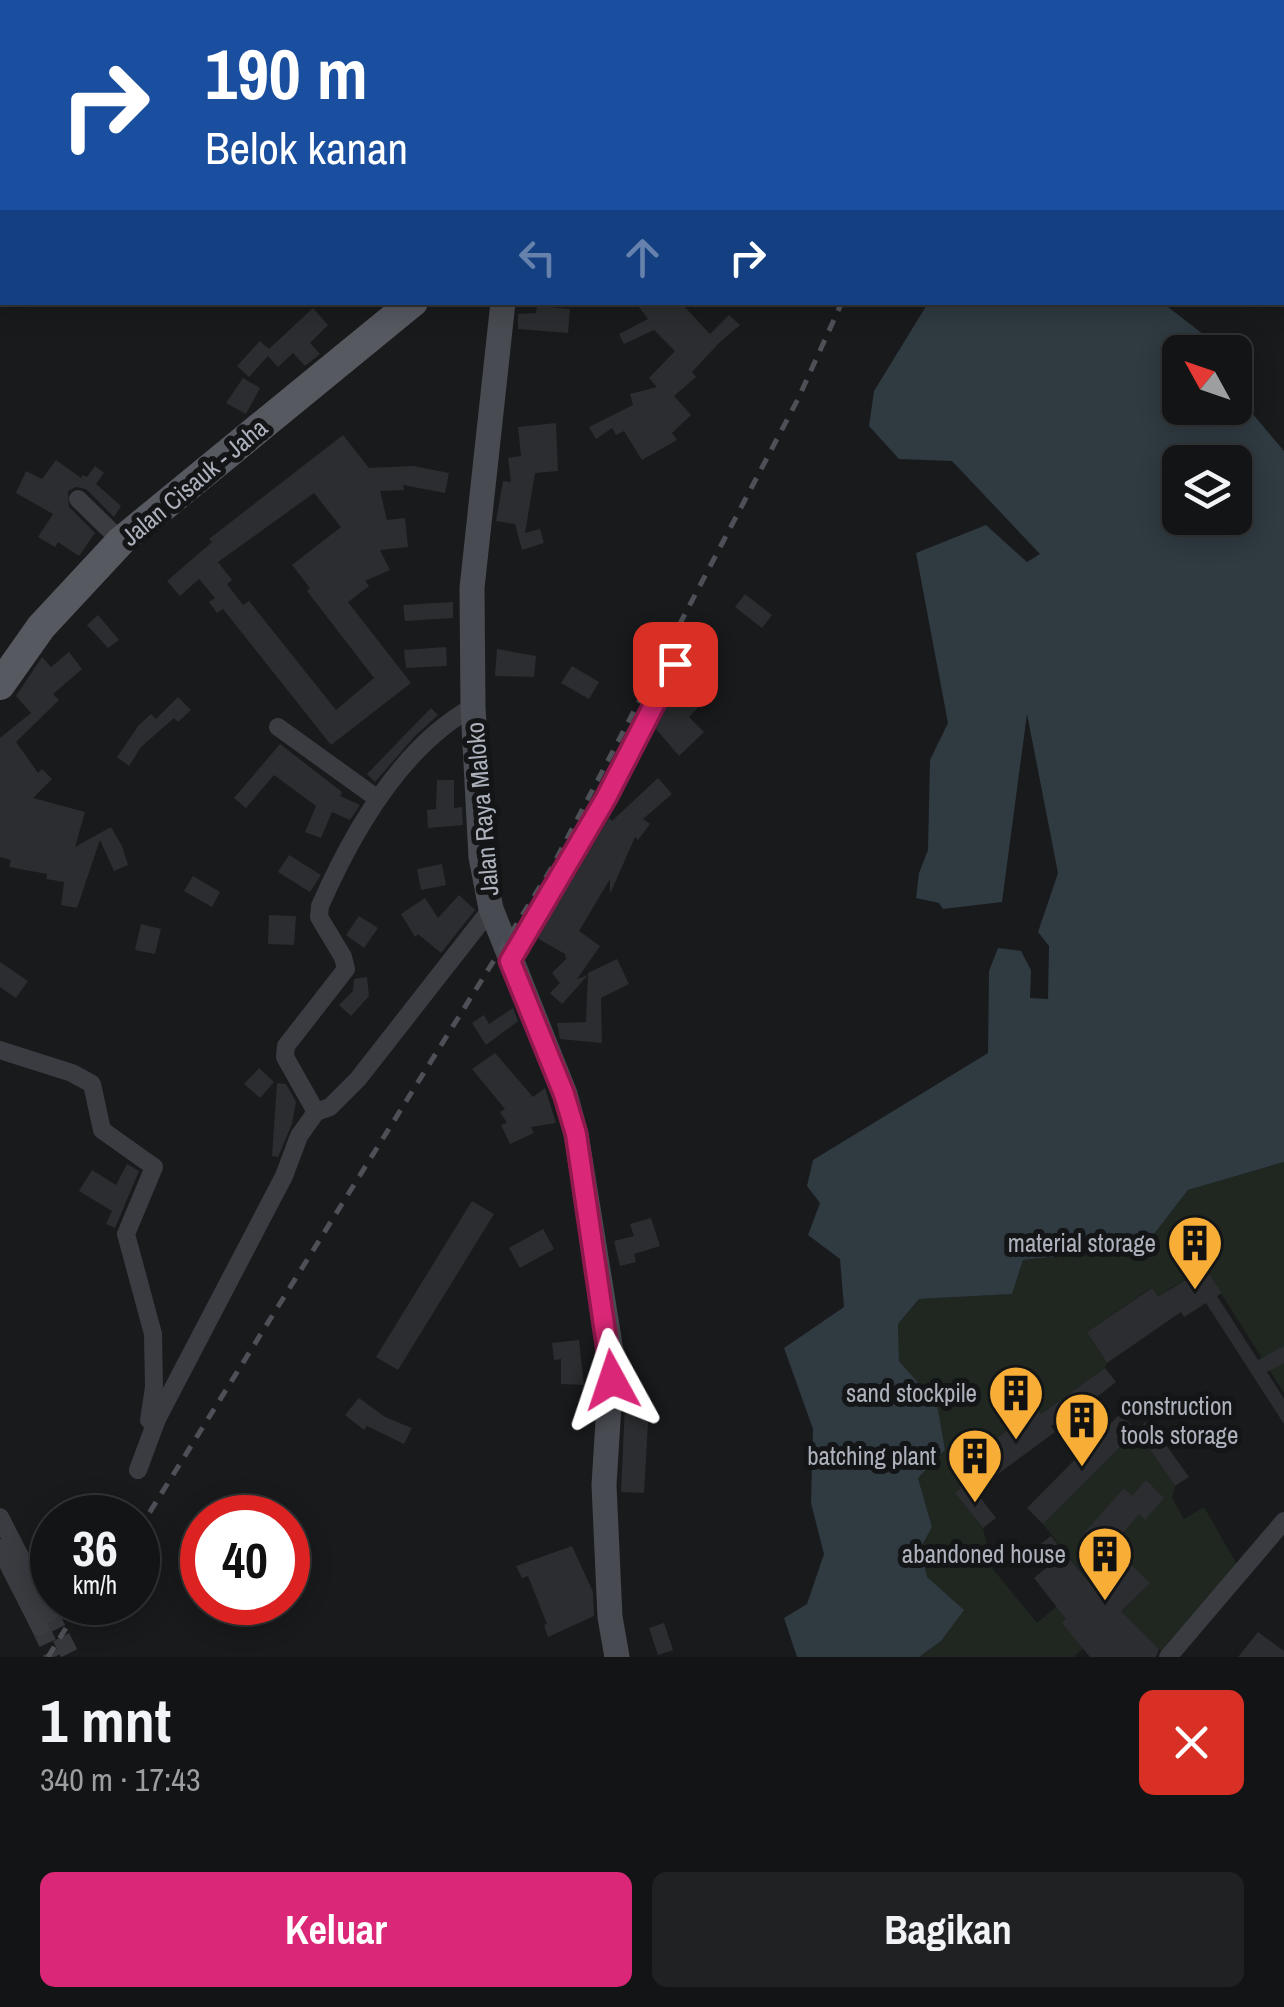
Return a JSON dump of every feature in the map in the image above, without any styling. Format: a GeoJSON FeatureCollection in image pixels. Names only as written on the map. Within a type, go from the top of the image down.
{"type":"FeatureCollection","features":[{"type":"Feature","properties":{"kind":"main road","name":"Jalan Cisauk - Jaha"},"geometry":{"type":"LineString","coordinates":[[0,685],[51,615],[121,541],[408,305]]}},
{"type":"Feature","properties":{"kind":"street","name":"Jalan Raya Maloko"},"geometry":{"type":"LineString","coordinates":[[503,305],[472,588],[473,707],[482,857],[490,909],[564,1094],[576,1134],[612,1357],[604,1485],[610,1616],[617,1657]]}},
{"type":"Feature","properties":{"kind":"street"},"geometry":{"type":"LineString","coordinates":[[78,499],[121,541]]}},
{"type":"Feature","properties":{"kind":"street"},"geometry":{"type":"LineString","coordinates":[[510,961],[606,798],[675,664]]}},
{"type":"Feature","properties":{"kind":"street"},"geometry":{"type":"LineString","coordinates":[[316,1112],[286,1057],[286,1046],[346,969],[343,956],[318,917],[320,906],[378,799],[444,723],[473,707]]}},
{"type":"Feature","properties":{"kind":"street"},"geometry":{"type":"LineString","coordinates":[[278,727],[378,799]]}},
{"type":"Feature","properties":{"kind":"street"},"geometry":{"type":"LineString","coordinates":[[144,1448],[284,1176],[299,1136],[316,1112],[330,1107],[358,1080],[490,909]]}},
{"type":"Feature","properties":{"kind":"street"},"geometry":{"type":"LineString","coordinates":[[0,1050],[72,1073],[92,1084],[102,1130],[154,1167],[126,1234],[153,1334],[153,1400],[138,1470]]}},
{"type":"Feature","properties":{"kind":"street"},"geometry":{"type":"LineString","coordinates":[[0,1517],[44,1620],[0,1548]]}},
{"type":"Feature","properties":{"kind":"street"},"geometry":{"type":"LineString","coordinates":[[1168,1657],[1284,1521]]}},
{"type":"Feature","properties":{"kind":"shaded area"},"geometry":{"type":"Polygon","coordinates":[[[927,305],[1166,305],[1204,335],[1162,335],[1162,425],[1252,425],[1252,413],[1284,451],[1284,1162],[1188,1190],[1144,1247],[1023,1260],[1012,1294],[919,1299],[898,1324],[899,1361],[937,1404],[945,1450],[918,1478],[932,1527],[920,1549],[927,1577],[964,1610],[941,1641],[919,1657],[797,1657],[784,1618],[807,1604],[824,1554],[811,1503],[813,1429],[784,1348],[844,1307],[840,1259],[808,1235],[820,1203],[807,1186],[813,1160],[988,1053],[989,971],[998,948],[1021,951],[1031,970],[1030,998],[1048,999],[1049,946],[1038,932],[1058,873],[1027,714],[1002,902],[943,909],[939,903],[916,898],[919,873],[928,850],[930,760],[948,723],[916,553],[986,525],[1027,562],[1040,554],[952,461],[899,459],[869,426],[874,391],[927,305]]]}},
{"type":"Feature","properties":{"kind":"shaded area"},"geometry":{"type":"Polygon","coordinates":[[[1284,1162],[1284,1393],[1205,1268],[1168,1290],[1163,1305],[1151,1288],[1087,1332],[1107,1363],[1105,1368],[1041,1414],[1036,1408],[977,1453],[968,1483],[955,1493],[983,1528],[993,1569],[1037,1623],[1087,1580],[1043,1524],[1137,1430],[1175,1486],[1172,1498],[1184,1519],[1204,1507],[1238,1566],[1164,1654],[1122,1612],[1074,1657],[919,1657],[941,1641],[920,1549],[932,1527],[918,1478],[937,1404],[899,1361],[898,1324],[919,1299],[1012,1294],[1023,1260],[1144,1247],[1188,1190],[1284,1162]]]}},
{"type":"Feature","properties":{"kind":"building"},"geometry":{"type":"Polygon","coordinates":[[[637,305],[683,305],[710,334],[729,315],[740,325],[692,372],[696,377],[674,396],[691,415],[672,433],[677,440],[642,460],[624,431],[616,435],[612,428],[596,439],[589,427],[633,405],[630,394],[657,387],[649,378],[675,351],[654,330],[624,344],[619,334],[648,319],[637,305]]]}},
{"type":"Feature","properties":{"kind":"building"},"geometry":{"type":"Polygon","coordinates":[[[537,306],[570,309],[568,333],[518,329],[518,314],[536,313],[537,306]]]}},
{"type":"Feature","properties":{"kind":"building"},"geometry":{"type":"Polygon","coordinates":[[[313,308],[328,325],[310,343],[320,354],[305,366],[293,353],[278,367],[268,356],[249,377],[237,366],[260,341],[269,349],[313,308]]]}},
{"type":"Feature","properties":{"kind":"building"},"geometry":{"type":"Polygon","coordinates":[[[243,378],[260,388],[246,414],[226,403],[243,378]]]}},
{"type":"Feature","properties":{"kind":"building"},"geometry":{"type":"Polygon","coordinates":[[[556,423],[558,471],[535,473],[525,533],[540,529],[544,543],[522,550],[515,524],[496,521],[503,481],[511,482],[508,458],[521,456],[518,427],[556,423]]]}},
{"type":"Feature","properties":{"kind":"building"},"geometry":{"type":"Polygon","coordinates":[[[343,435],[369,468],[414,466],[449,473],[445,493],[403,485],[404,490],[380,491],[387,520],[405,518],[408,547],[380,550],[390,570],[365,581],[369,586],[348,602],[411,683],[331,745],[223,609],[217,613],[209,602],[215,598],[199,579],[180,596],[167,581],[212,542],[209,539],[343,435]],[[314,493],[218,562],[232,580],[227,584],[243,605],[249,601],[336,710],[374,678],[307,591],[310,588],[292,565],[341,527],[314,493]]]}},
{"type":"Feature","properties":{"kind":"building"},"geometry":{"type":"Polygon","coordinates":[[[56,460],[81,478],[87,477],[95,466],[104,473],[96,484],[121,506],[114,517],[86,489],[76,487],[68,491],[69,507],[95,533],[79,556],[58,542],[55,547],[38,537],[53,514],[16,493],[26,471],[42,479],[56,460]]]}},
{"type":"Feature","properties":{"kind":"building"},"geometry":{"type":"Polygon","coordinates":[[[745,594],[772,615],[762,628],[735,607],[745,594]]]}},
{"type":"Feature","properties":{"kind":"building"},"geometry":{"type":"Polygon","coordinates":[[[453,602],[453,618],[405,621],[403,605],[453,602]]]}},
{"type":"Feature","properties":{"kind":"building"},"geometry":{"type":"Polygon","coordinates":[[[98,615],[119,640],[108,648],[87,625],[98,615]]]}},
{"type":"Feature","properties":{"kind":"building"},"geometry":{"type":"Polygon","coordinates":[[[446,647],[447,666],[406,668],[404,650],[446,647]]]}},
{"type":"Feature","properties":{"kind":"building"},"geometry":{"type":"Polygon","coordinates":[[[497,649],[536,656],[534,677],[495,676],[497,649]]]}},
{"type":"Feature","properties":{"kind":"building"},"geometry":{"type":"Polygon","coordinates":[[[69,652],[82,669],[53,694],[59,700],[16,742],[38,773],[42,769],[52,779],[33,798],[85,812],[75,847],[111,827],[122,846],[128,865],[114,871],[100,840],[77,908],[61,905],[64,882],[46,879],[47,874],[9,867],[11,860],[0,857],[0,738],[31,713],[16,696],[42,657],[51,667],[69,652]]]}},
{"type":"Feature","properties":{"kind":"building"},"geometry":{"type":"Polygon","coordinates":[[[572,666],[599,682],[589,699],[561,683],[572,666]]]}},
{"type":"Feature","properties":{"kind":"building"},"geometry":{"type":"Polygon","coordinates":[[[701,672],[717,687],[689,717],[704,732],[679,756],[656,729],[668,705],[701,672]]]}},
{"type":"Feature","properties":{"kind":"building"},"geometry":{"type":"Polygon","coordinates":[[[178,697],[191,710],[178,722],[174,718],[141,747],[129,766],[117,757],[139,725],[151,714],[156,719],[178,697]]]}},
{"type":"Feature","properties":{"kind":"building"},"geometry":{"type":"Polygon","coordinates":[[[431,708],[438,715],[375,782],[367,774],[431,708]]]}},
{"type":"Feature","properties":{"kind":"building"},"geometry":{"type":"Polygon","coordinates":[[[280,744],[342,792],[340,796],[360,805],[350,820],[332,812],[321,838],[305,832],[316,806],[274,775],[246,808],[234,798],[280,744]]]}},
{"type":"Feature","properties":{"kind":"building"},"geometry":{"type":"Polygon","coordinates":[[[658,778],[672,794],[643,819],[650,824],[638,840],[635,837],[610,894],[610,879],[579,931],[600,946],[577,979],[588,975],[562,1004],[550,993],[560,983],[552,973],[566,959],[565,954],[537,938],[609,818],[612,821],[658,778]]]}},
{"type":"Feature","properties":{"kind":"building"},"geometry":{"type":"Polygon","coordinates":[[[437,780],[454,780],[454,808],[462,807],[463,825],[428,828],[427,810],[436,809],[437,780]]]}},
{"type":"Feature","properties":{"kind":"building"},"geometry":{"type":"Polygon","coordinates":[[[289,855],[321,875],[310,892],[278,872],[289,855]]]}},
{"type":"Feature","properties":{"kind":"building"},"geometry":{"type":"Polygon","coordinates":[[[442,864],[446,885],[421,890],[417,869],[442,864]]]}},
{"type":"Feature","properties":{"kind":"building"},"geometry":{"type":"Polygon","coordinates":[[[193,876],[220,892],[212,907],[184,891],[193,876]]]}},
{"type":"Feature","properties":{"kind":"building"},"geometry":{"type":"Polygon","coordinates":[[[459,895],[475,910],[441,953],[418,934],[415,937],[401,914],[425,898],[438,918],[459,895]]]}},
{"type":"Feature","properties":{"kind":"building"},"geometry":{"type":"Polygon","coordinates":[[[269,915],[296,916],[294,945],[268,944],[269,915]]]}},
{"type":"Feature","properties":{"kind":"building"},"geometry":{"type":"Polygon","coordinates":[[[359,916],[378,928],[364,948],[346,935],[359,916]]]}},
{"type":"Feature","properties":{"kind":"building"},"geometry":{"type":"Polygon","coordinates":[[[141,924],[161,929],[155,954],[135,950],[141,924]]]}},
{"type":"Feature","properties":{"kind":"building"},"geometry":{"type":"Polygon","coordinates":[[[617,959],[629,984],[601,998],[602,1043],[560,1039],[557,1023],[586,1022],[588,973],[617,959]]]}},
{"type":"Feature","properties":{"kind":"building"},"geometry":{"type":"Polygon","coordinates":[[[0,962],[28,981],[16,998],[0,987],[0,962]]]}},
{"type":"Feature","properties":{"kind":"building"},"geometry":{"type":"Polygon","coordinates":[[[367,977],[369,996],[351,1016],[339,1005],[353,991],[354,979],[367,977]]]}},
{"type":"Feature","properties":{"kind":"building"},"geometry":{"type":"Polygon","coordinates":[[[513,1008],[518,1021],[486,1045],[472,1023],[484,1015],[489,1024],[513,1008]]]}},
{"type":"Feature","properties":{"kind":"building"},"geometry":{"type":"Polygon","coordinates":[[[495,1053],[533,1097],[545,1088],[556,1123],[531,1127],[534,1133],[510,1144],[501,1125],[507,1123],[500,1112],[505,1109],[472,1069],[495,1053]]]}},
{"type":"Feature","properties":{"kind":"building"},"geometry":{"type":"Polygon","coordinates":[[[259,1068],[274,1082],[260,1098],[244,1084],[259,1068]]]}},
{"type":"Feature","properties":{"kind":"building"},"geometry":{"type":"Polygon","coordinates":[[[277,1083],[286,1084],[296,1102],[292,1124],[278,1157],[272,1156],[277,1083]]]}},
{"type":"Feature","properties":{"kind":"building"},"geometry":{"type":"Polygon","coordinates":[[[127,1164],[139,1171],[115,1228],[106,1224],[112,1211],[79,1191],[92,1170],[116,1185],[127,1164]]]}},
{"type":"Feature","properties":{"kind":"building"},"geometry":{"type":"Polygon","coordinates":[[[472,1201],[494,1214],[398,1370],[376,1357],[472,1201]]]}},
{"type":"Feature","properties":{"kind":"building"},"geometry":{"type":"Polygon","coordinates":[[[651,1218],[660,1246],[634,1254],[636,1262],[620,1266],[614,1241],[634,1236],[630,1224],[651,1218]]]}},
{"type":"Feature","properties":{"kind":"building"},"geometry":{"type":"Polygon","coordinates":[[[543,1229],[554,1249],[520,1268],[509,1248],[543,1229]]]}},
{"type":"Feature","properties":{"kind":"building"},"geometry":{"type":"Polygon","coordinates":[[[1205,1268],[1222,1293],[1217,1296],[1258,1360],[1284,1346],[1284,1363],[1267,1372],[1284,1399],[1284,1424],[1206,1303],[1184,1317],[1181,1312],[1107,1363],[1087,1332],[1152,1288],[1158,1297],[1205,1268]]]}},
{"type":"Feature","properties":{"kind":"building"},"geometry":{"type":"Polygon","coordinates":[[[579,1340],[584,1385],[561,1384],[561,1359],[554,1360],[552,1343],[579,1340]]]}},
{"type":"Feature","properties":{"kind":"building","name":"sand stockpile"},"geometry":{"type":"Polygon","coordinates":[[[1105,1368],[1116,1382],[1079,1411],[1075,1407],[1051,1426],[1055,1432],[994,1477],[977,1453],[1037,1408],[1041,1414],[1105,1368]]]}},
{"type":"Feature","properties":{"kind":"building"},"geometry":{"type":"Polygon","coordinates":[[[359,1398],[385,1417],[412,1428],[404,1444],[367,1426],[364,1430],[345,1415],[359,1398]]]}},
{"type":"Feature","properties":{"kind":"building"},"geometry":{"type":"Polygon","coordinates":[[[625,1404],[649,1405],[644,1493],[621,1492],[625,1404]]]}},
{"type":"Feature","properties":{"kind":"building","name":"construction tools storage"},"geometry":{"type":"Polygon","coordinates":[[[1120,1414],[1137,1430],[1043,1524],[1027,1508],[1120,1414]]]}},
{"type":"Feature","properties":{"kind":"building"},"geometry":{"type":"Polygon","coordinates":[[[1148,1420],[1189,1477],[1175,1486],[1137,1430],[1148,1420]]]}},
{"type":"Feature","properties":{"kind":"building"},"geometry":{"type":"Polygon","coordinates":[[[1146,1480],[1164,1498],[1145,1520],[1139,1514],[1112,1546],[1150,1583],[1121,1611],[1159,1649],[1156,1657],[1090,1657],[1062,1623],[1066,1619],[1034,1578],[1052,1563],[1038,1546],[1051,1536],[1095,1590],[1116,1569],[1085,1532],[1124,1488],[1132,1496],[1146,1480]]]}},
{"type":"Feature","properties":{"kind":"building","name":"batching plant"},"geometry":{"type":"Polygon","coordinates":[[[968,1482],[996,1518],[983,1528],[955,1493],[968,1482]]]}},
{"type":"Feature","properties":{"kind":"building"},"geometry":{"type":"Polygon","coordinates":[[[572,1546],[593,1592],[594,1616],[548,1637],[544,1625],[547,1624],[528,1576],[522,1578],[516,1566],[572,1546]]]}},
{"type":"Feature","properties":{"kind":"building"},"geometry":{"type":"Polygon","coordinates":[[[664,1623],[673,1650],[658,1655],[649,1628],[664,1623]]]}},
{"type":"Feature","properties":{"kind":"building"},"geometry":{"type":"Polygon","coordinates":[[[1258,1632],[1284,1651],[1284,1657],[1238,1657],[1258,1632]]]}},
{"type":"Feature","properties":{"kind":"tunnel"},"geometry":{"type":"LineString","coordinates":[[55,1625],[71,1657]]}},
{"type":"Feature","properties":{"kind":"tunnel"},"geometry":{"type":"LineString","coordinates":[[40,1627],[54,1657]]}},
{"type":"Feature","properties":{"kind":"railway"},"geometry":{"type":"LineString","coordinates":[[160,1496],[551,869],[798,399],[841,305]]}},
{"type":"Feature","properties":{"kind":"railway"},"geometry":{"type":"LineString","coordinates":[[48,1657],[68,1625]]}},
{"type":"Feature","properties":{"kind":"place","name":"material storage"},"geometry":{"type":"Point","coordinates":[1195,1292]}},
{"type":"Feature","properties":{"kind":"place","name":"sand stockpile"},"geometry":{"type":"Point","coordinates":[1016,1442]}},
{"type":"Feature","properties":{"kind":"place","name":"construction tools storage"},"geometry":{"type":"Point","coordinates":[1082,1469]}},
{"type":"Feature","properties":{"kind":"place","name":"batching plant"},"geometry":{"type":"Point","coordinates":[975,1505]}},
{"type":"Feature","properties":{"kind":"place","name":"abandoned house"},"geometry":{"type":"Point","coordinates":[1105,1603]}},
{"type":"Feature","properties":{"kind":"route"},"geometry":{"type":"LineString","coordinates":[[612,1380],[612,1357],[576,1134],[564,1094],[510,961],[606,798],[675,664]]}}]}
